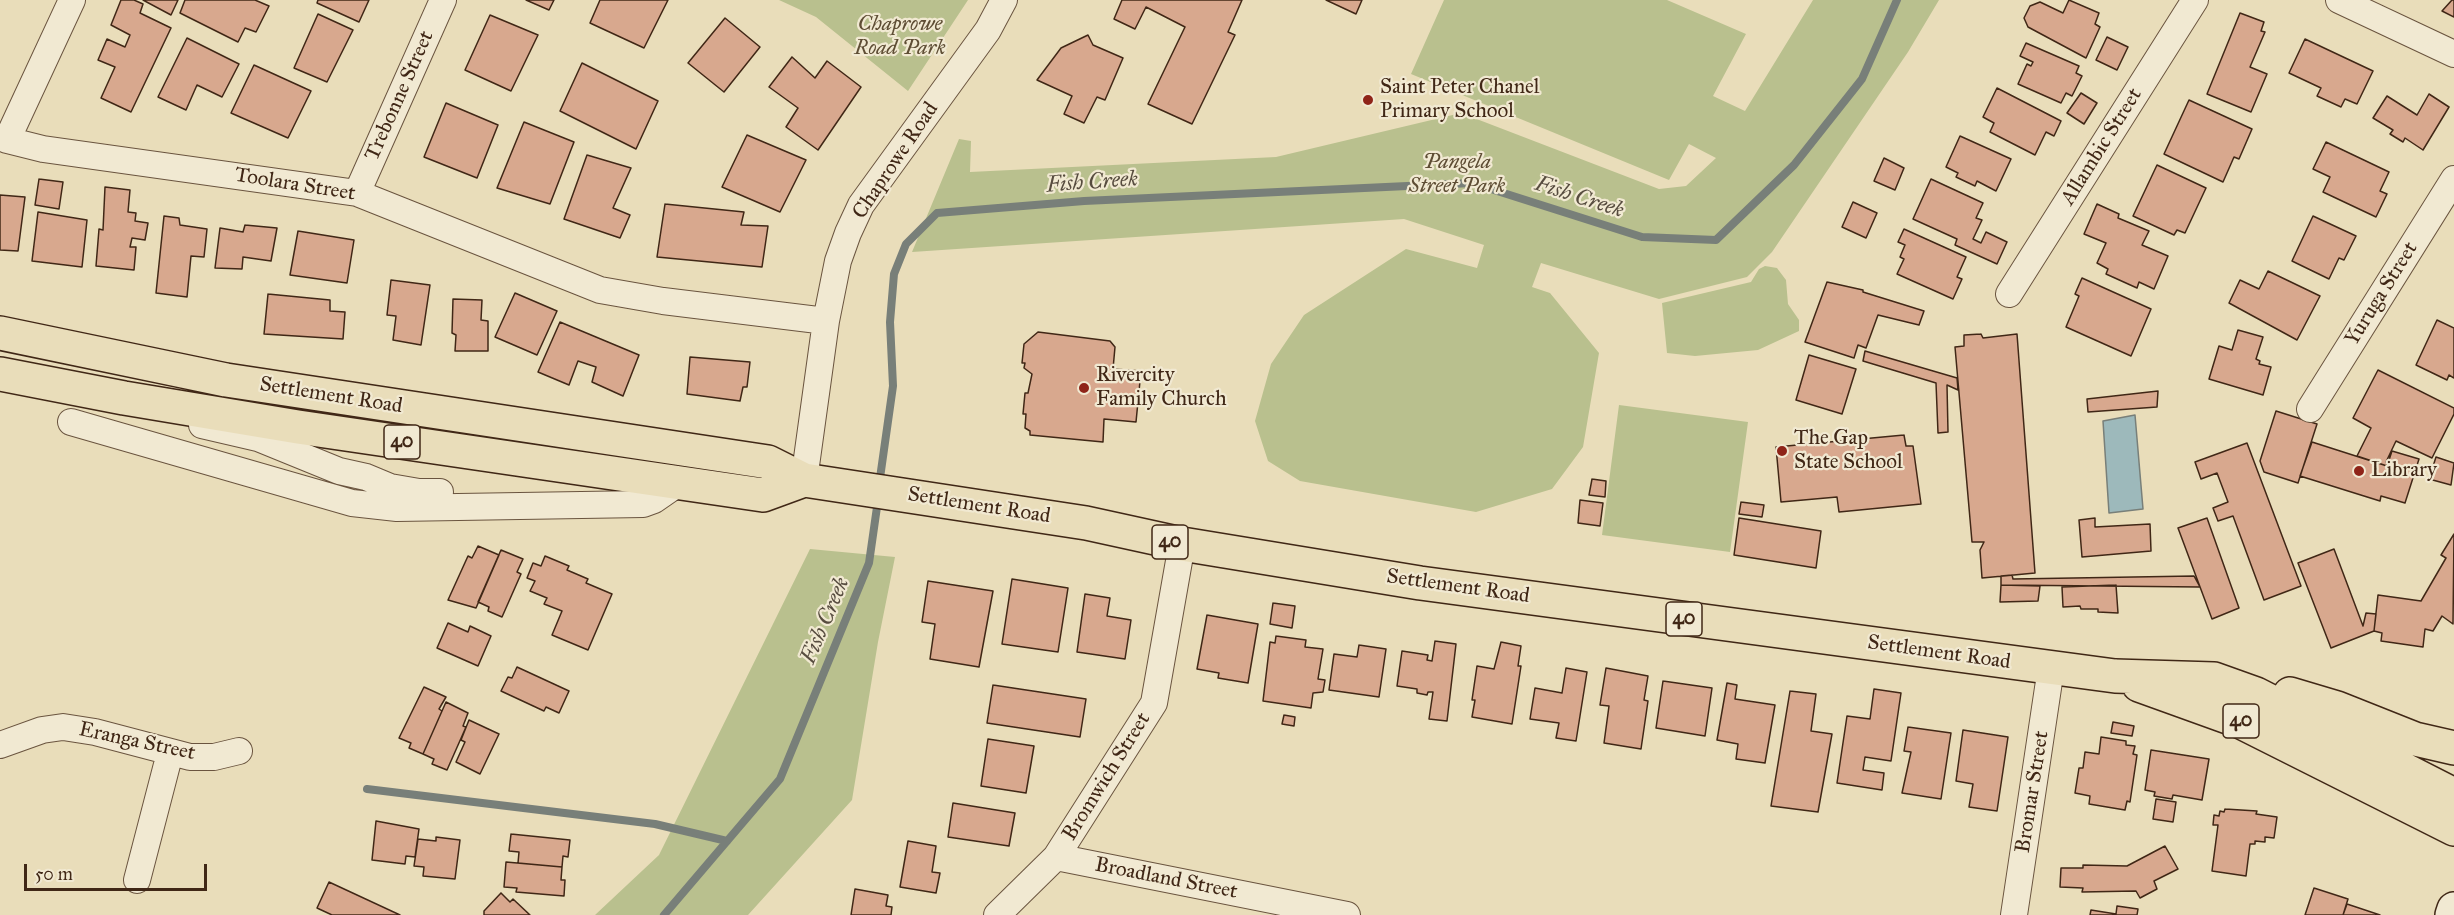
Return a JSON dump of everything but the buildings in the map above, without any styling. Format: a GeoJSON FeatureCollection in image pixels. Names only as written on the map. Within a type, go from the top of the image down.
{"type":"FeatureCollection","features":[{"type":"Feature","properties":{"kind":"main road","name":"Settlement Road"},"geometry":{"type":"LineString","coordinates":[[0,333],[226,380],[768,462],[804,480],[921,496],[1086,523],[1182,544],[1420,583],[2115,676],[2214,679],[2256,694],[2454,795]]}},
{"type":"Feature","properties":{"kind":"main road","name":"Settlement Road"},"geometry":{"type":"LineString","coordinates":[[0,374],[124,398],[298,427],[763,495],[804,480]]}},
{"type":"Feature","properties":{"kind":"main road"},"geometry":{"type":"LineString","coordinates":[[458,416],[530,443],[657,462],[673,471],[680,482]]}},
{"type":"Feature","properties":{"kind":"main road","name":"Settlement Road"},"geometry":{"type":"LineString","coordinates":[[2115,676],[2239,721],[2454,830]]}},
{"type":"Feature","properties":{"kind":"main road"},"geometry":{"type":"LineString","coordinates":[[2214,679],[2313,700],[2415,739],[2454,748]]}},
{"type":"Feature","properties":{"kind":"main road"},"geometry":{"type":"LineString","coordinates":[[2452,915],[2454,909]]}},
{"type":"Feature","properties":{"kind":"street","name":"Toolara Street"},"geometry":{"type":"LineString","coordinates":[[72,0],[7,140],[43,149],[357,193],[600,290],[663,301],[826,321]]}},
{"type":"Feature","properties":{"kind":"street","name":"Trebonne Street"},"geometry":{"type":"LineString","coordinates":[[357,193],[443,0]]}},
{"type":"Feature","properties":{"kind":"street","name":"Chaprowe Road"},"geometry":{"type":"LineString","coordinates":[[804,480],[826,321],[838,261],[861,205],[988,30],[1004,0]]}},
{"type":"Feature","properties":{"kind":"street","name":"Allambic Street"},"geometry":{"type":"LineString","coordinates":[[2009,294],[2195,0]]}},
{"type":"Feature","properties":{"kind":"street"},"geometry":{"type":"LineString","coordinates":[[2339,0],[2454,54]]}},
{"type":"Feature","properties":{"kind":"street","name":"Yuruga Street"},"geometry":{"type":"LineString","coordinates":[[2310,409],[2454,178]]}},
{"type":"Feature","properties":{"kind":"street"},"geometry":{"type":"LineString","coordinates":[[124,398],[187,422],[258,438],[339,471],[366,477],[390,487],[419,492],[470,492],[510,505]]}},
{"type":"Feature","properties":{"kind":"street"},"geometry":{"type":"LineString","coordinates":[[71,422],[352,503],[397,508],[643,504],[654,500],[680,482]]}},
{"type":"Feature","properties":{"kind":"street","name":"Bromwich Street"},"geometry":{"type":"LineString","coordinates":[[997,915],[1056,857],[1154,703],[1182,544]]}},
{"type":"Feature","properties":{"kind":"street","name":"Bromar Street"},"geometry":{"type":"LineString","coordinates":[[2014,915],[2051,668]]}},
{"type":"Feature","properties":{"kind":"street","name":"Eranga Street"},"geometry":{"type":"LineString","coordinates":[[0,745],[42,730],[63,727],[95,732],[190,757],[214,757],[239,751]]}},
{"type":"Feature","properties":{"kind":"street"},"geometry":{"type":"LineString","coordinates":[[137,880],[170,753]]}},
{"type":"Feature","properties":{"kind":"street","name":"Broadland Street"},"geometry":{"type":"LineString","coordinates":[[1056,857],[1347,915]]}},
{"type":"Feature","properties":{"kind":"green space","name":"Chaprowe Road Park"},"geometry":{"type":"Polygon","coordinates":[[[779,0],[968,0],[908,91],[816,17],[779,0]]]}},
{"type":"Feature","properties":{"kind":"green space","name":"Pangela Street Park"},"geometry":{"type":"Polygon","coordinates":[[[1444,0],[1667,0],[1746,34],[1713,96],[1745,111],[1813,0],[1939,0],[1908,52],[1772,252],[1747,277],[1659,299],[1541,263],[1532,287],[1550,293],[1599,353],[1583,447],[1552,489],[1476,512],[1300,481],[1268,461],[1255,421],[1271,364],[1304,315],[1406,249],[1477,268],[1484,245],[1404,219],[912,252],[959,139],[971,141],[970,172],[1276,157],[1461,113],[1659,189],[1686,186],[1716,158],[1689,144],[1669,180],[1411,74],[1444,0]]]}},
{"type":"Feature","properties":{"kind":"green space"},"geometry":{"type":"Polygon","coordinates":[[[1765,266],[1777,268],[1786,280],[1788,304],[1799,320],[1799,331],[1758,350],[1695,356],[1667,353],[1662,303],[1751,282],[1759,269],[1765,266]]]}},
{"type":"Feature","properties":{"kind":"green space"},"geometry":{"type":"Polygon","coordinates":[[[1619,405],[1748,422],[1730,552],[1602,535],[1619,405]]]}},
{"type":"Feature","properties":{"kind":"green space"},"geometry":{"type":"Polygon","coordinates":[[[810,549],[895,557],[878,642],[852,800],[748,915],[595,915],[659,855],[810,549]]]}},
{"type":"Feature","properties":{"kind":"water"},"geometry":{"type":"Polygon","coordinates":[[[2135,415],[2143,509],[2109,513],[2103,421],[2135,415]]]}},
{"type":"Feature","properties":{"kind":"waterway","name":"Fish Creek"},"geometry":{"type":"LineString","coordinates":[[879,485],[893,386],[890,322],[894,274],[906,244],[937,213],[1084,201],[1472,183],[1642,237],[1716,240],[1794,165],[1862,79],[1897,0]]}},
{"type":"Feature","properties":{"kind":"waterway","name":"Fish Creek"},"geometry":{"type":"LineString","coordinates":[[664,915],[780,779],[869,563],[878,500]]}},
{"type":"Feature","properties":{"kind":"waterway"},"geometry":{"type":"LineString","coordinates":[[367,789],[655,824],[727,841]]}},
{"type":"Feature","properties":{"kind":"place","name":"Saint Peter Chanel Primary School"},"geometry":{"type":"Point","coordinates":[1368,100]}},
{"type":"Feature","properties":{"kind":"place","name":"Rivercity Family Church"},"geometry":{"type":"Point","coordinates":[1084,388]}},
{"type":"Feature","properties":{"kind":"place","name":"The Gap State School"},"geometry":{"type":"Point","coordinates":[1782,451]}},
{"type":"Feature","properties":{"kind":"place","name":"Library"},"geometry":{"type":"Point","coordinates":[2359,471]}}]}
